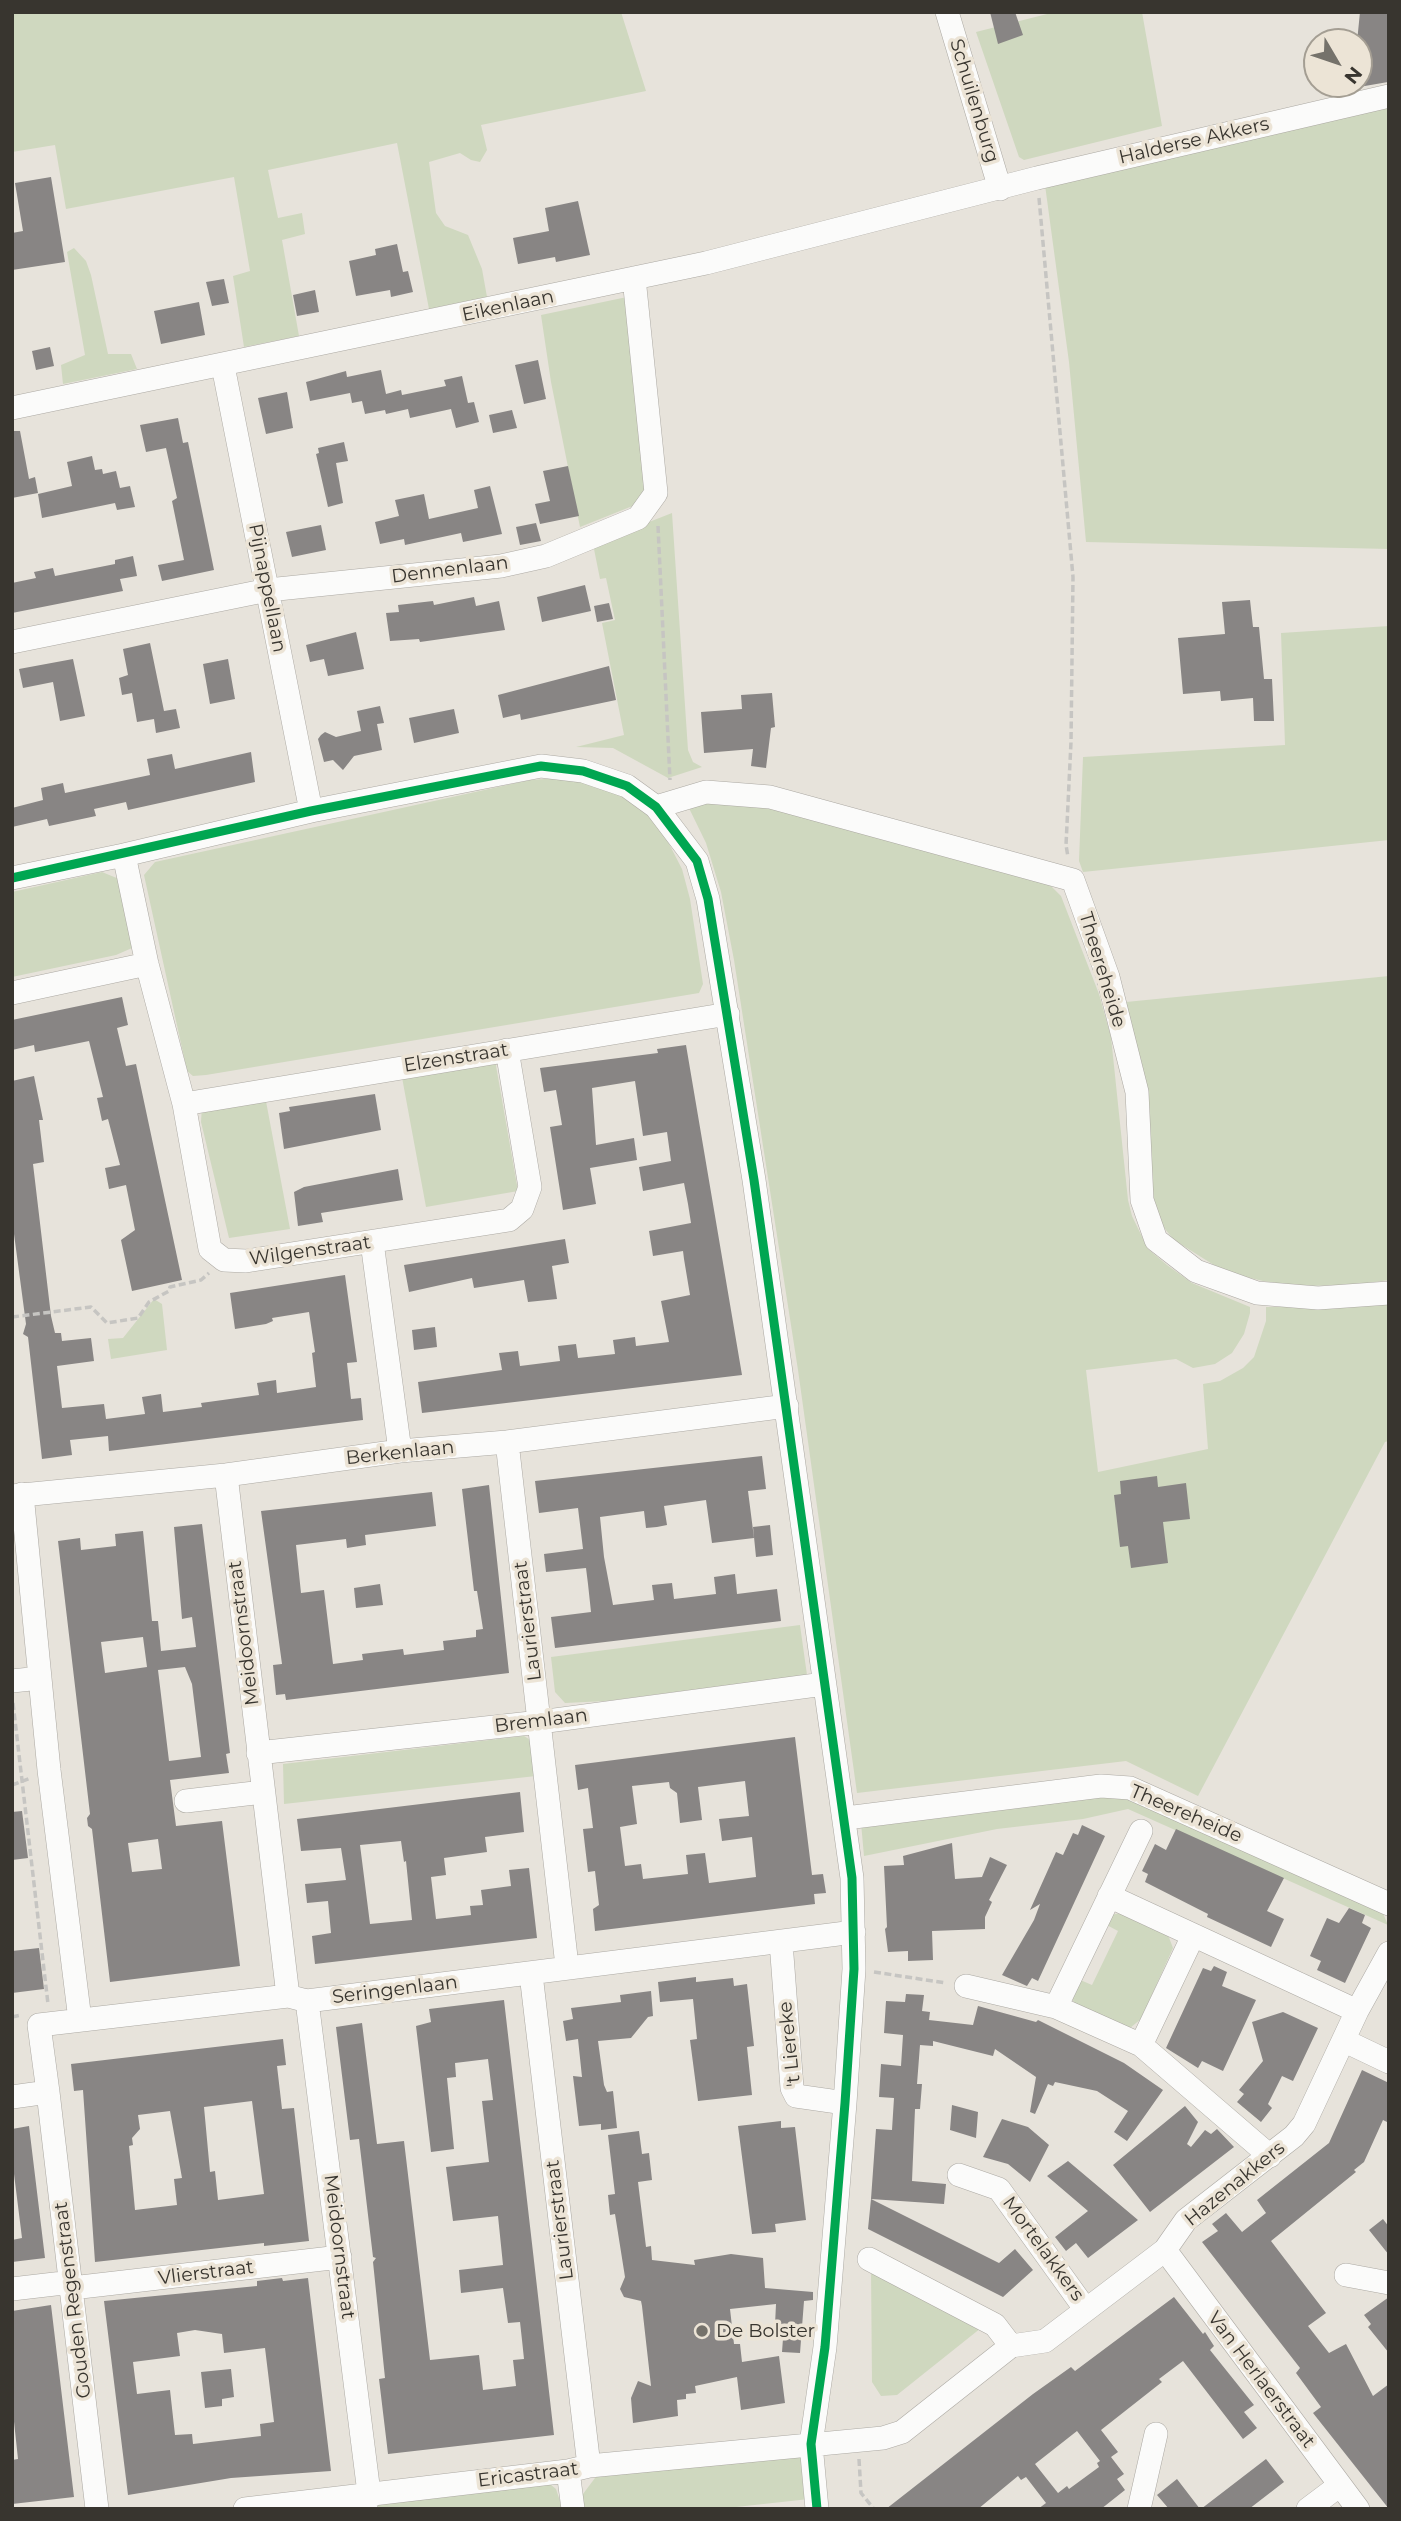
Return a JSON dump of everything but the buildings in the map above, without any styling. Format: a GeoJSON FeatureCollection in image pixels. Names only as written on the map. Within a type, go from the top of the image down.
{"type":"FeatureCollection","features":[{"type":"Feature","properties":{"kind":"street","name":"Schuilenburg"},"geometry":{"type":"LineString","coordinates":[[947,12],[1000,189]]}},
{"type":"Feature","properties":{"kind":"street","name":"Halderse Akkers"},"geometry":{"type":"LineString","coordinates":[[1000,189],[1389,96]]}},
{"type":"Feature","properties":{"kind":"street","name":"Eikenlaan"},"geometry":{"type":"LineString","coordinates":[[12,408],[706,263],[1000,189]]}},
{"type":"Feature","properties":{"kind":"street"},"geometry":{"type":"LineString","coordinates":[[634,278],[656,493]]}},
{"type":"Feature","properties":{"kind":"street","name":"Pijnappellaan"},"geometry":{"type":"LineString","coordinates":[[223,366],[311,811]]}},
{"type":"Feature","properties":{"kind":"street","name":"Dennenlaan"},"geometry":{"type":"LineString","coordinates":[[12,642],[268,590],[501,565],[546,556],[638,518],[656,493]]}},
{"type":"Feature","properties":{"kind":"street"},"geometry":{"type":"LineString","coordinates":[[12,878],[311,811],[541,766],[583,771],[627,786],[656,807],[696,861],[708,899],[728,1014],[787,1406],[824,1684],[846,1818],[854,1969],[825,2347],[811,2444],[817,2509]]}},
{"type":"Feature","properties":{"kind":"street"},"geometry":{"type":"LineString","coordinates":[[656,807],[706,792],[769,797],[1073,880]]}},
{"type":"Feature","properties":{"kind":"street","name":"Wilgenstraat"},"geometry":{"type":"LineString","coordinates":[[124,855],[147,964],[184,1104],[210,1249],[224,1260],[246,1261],[509,1220],[522,1209],[530,1187],[507,1050]]}},
{"type":"Feature","properties":{"kind":"street","name":"Theereheide"},"geometry":{"type":"LineString","coordinates":[[1073,880],[1108,976],[1137,1092],[1142,1200],[1156,1240],[1196,1271],[1257,1293],[1318,1298],[1389,1293]]}},
{"type":"Feature","properties":{"kind":"street"},"geometry":{"type":"LineString","coordinates":[[12,993],[147,964]]}},
{"type":"Feature","properties":{"kind":"street","name":"Elzenstraat"},"geometry":{"type":"LineString","coordinates":[[184,1104],[728,1014]]}},
{"type":"Feature","properties":{"kind":"street"},"geometry":{"type":"LineString","coordinates":[[372,1242],[400,1451]]}},
{"type":"Feature","properties":{"kind":"street","name":"Berkenlaan"},"geometry":{"type":"LineString","coordinates":[[17,1495],[226,1475],[400,1451],[507,1442],[787,1406]]}},
{"type":"Feature","properties":{"kind":"street","name":"Laurierstraat"},"geometry":{"type":"LineString","coordinates":[[507,1442],[567,1966]]}},
{"type":"Feature","properties":{"kind":"street","name":"Meidoornstraat"},"geometry":{"type":"LineString","coordinates":[[226,1475],[263,1792],[340,2257],[367,2501]]}},
{"type":"Feature","properties":{"kind":"street"},"geometry":{"type":"LineString","coordinates":[[17,1495],[80,2020]]}},
{"type":"Feature","properties":{"kind":"street"},"geometry":{"type":"LineString","coordinates":[[12,1681],[40,1678]]}},
{"type":"Feature","properties":{"kind":"street","name":"Bremlaan"},"geometry":{"type":"LineString","coordinates":[[258,1753],[540,1722],[824,1684]]}},
{"type":"Feature","properties":{"kind":"street","name":"Theereheide"},"geometry":{"type":"LineString","coordinates":[[846,1818],[1101,1786],[1129,1788],[1389,1904]]}},
{"type":"Feature","properties":{"kind":"street"},"geometry":{"type":"LineString","coordinates":[[186,1801],[263,1792]]}},
{"type":"Feature","properties":{"kind":"street"},"geometry":{"type":"LineString","coordinates":[[1056,2007],[1141,1831]]}},
{"type":"Feature","properties":{"kind":"street"},"geometry":{"type":"LineString","coordinates":[[1109,1896],[1357,2011]]}},
{"type":"Feature","properties":{"kind":"street","name":"Seringenlaan"},"geometry":{"type":"LineString","coordinates":[[50,2024],[531,1974],[567,1966],[854,1932]]}},
{"type":"Feature","properties":{"kind":"street"},"geometry":{"type":"LineString","coordinates":[[1141,2045],[1193,1936]]}},
{"type":"Feature","properties":{"kind":"street","name":"'t Liereke"},"geometry":{"type":"LineString","coordinates":[[781,1942],[792,2088],[796,2096],[845,2103]]}},
{"type":"Feature","properties":{"kind":"street","name":"Hazenakkers"},"geometry":{"type":"LineString","coordinates":[[811,2444],[883,2438],[902,2432],[1011,2346],[1045,2341],[1165,2250],[1186,2220],[1270,2156],[1304,2124],[1357,2011],[1389,1953]]}},
{"type":"Feature","properties":{"kind":"street","name":"Laurierstraat"},"geometry":{"type":"LineString","coordinates":[[531,1974],[578,2469],[573,2509]]}},
{"type":"Feature","properties":{"kind":"street"},"geometry":{"type":"LineString","coordinates":[[966,1986],[1056,2007],[1141,2045],[1270,2156]]}},
{"type":"Feature","properties":{"kind":"street"},"geometry":{"type":"LineString","coordinates":[[12,2096],[48,2092],[39,2025],[50,2024]]}},
{"type":"Feature","properties":{"kind":"street"},"geometry":{"type":"LineString","coordinates":[[1345,2041],[1389,2062]]}},
{"type":"Feature","properties":{"kind":"street","name":"Gouden Regenstraat"},"geometry":{"type":"LineString","coordinates":[[48,2092],[97,2509]]}},
{"type":"Feature","properties":{"kind":"street","name":"Mortelakkers"},"geometry":{"type":"LineString","coordinates":[[959,2175],[999,2189],[1086,2310]]}},
{"type":"Feature","properties":{"kind":"street","name":"Van Herlaerstraat"},"geometry":{"type":"LineString","coordinates":[[1165,2250],[1358,2509]]}},
{"type":"Feature","properties":{"kind":"street","name":"Vlierstraat"},"geometry":{"type":"LineString","coordinates":[[12,2289],[340,2257]]}},
{"type":"Feature","properties":{"kind":"street"},"geometry":{"type":"LineString","coordinates":[[869,2259],[995,2325],[1011,2346]]}},
{"type":"Feature","properties":{"kind":"street"},"geometry":{"type":"LineString","coordinates":[[1346,2274],[1389,2283]]}},
{"type":"Feature","properties":{"kind":"street"},"geometry":{"type":"LineString","coordinates":[[1139,2509],[1156,2434]]}},
{"type":"Feature","properties":{"kind":"street","name":"Ericastraat"},"geometry":{"type":"LineString","coordinates":[[245,2509],[367,2501],[578,2469],[811,2444]]}},
{"type":"Feature","properties":{"kind":"street"},"geometry":{"type":"LineString","coordinates":[[1308,2509],[1340,2486]]}},
{"type":"Feature","properties":{"kind":"path"},"geometry":{"type":"LineString","coordinates":[[1037,178],[1073,577],[1071,743],[1066,845],[1073,880]]}},
{"type":"Feature","properties":{"kind":"path"},"geometry":{"type":"LineString","coordinates":[[656,493],[672,777],[656,807]]}},
{"type":"Feature","properties":{"kind":"path"},"geometry":{"type":"LineString","coordinates":[[12,1317],[91,1307],[107,1323],[138,1318],[149,1302],[170,1287],[201,1280],[224,1260]]}},
{"type":"Feature","properties":{"kind":"path"},"geometry":{"type":"LineString","coordinates":[[12,1693],[50,2024]]}},
{"type":"Feature","properties":{"kind":"path"},"geometry":{"type":"LineString","coordinates":[[854,1969],[966,1986]]}},
{"type":"Feature","properties":{"kind":"path"},"geometry":{"type":"LineString","coordinates":[[858,2440],[861,2493],[874,2509]]}},
{"type":"Feature","properties":{"kind":"green space"},"geometry":{"type":"Polygon","coordinates":[[[12,12],[621,12],[646,91],[481,125],[487,150],[480,162],[460,153],[429,162],[436,213],[445,226],[468,235],[482,269],[487,297],[429,309],[397,143],[268,170],[278,218],[302,213],[305,234],[282,240],[299,336],[244,347],[233,276],[250,271],[234,177],[66,209],[55,145],[12,152],[12,12]]]}},
{"type":"Feature","properties":{"kind":"green space"},"geometry":{"type":"Polygon","coordinates":[[[1055,12],[1142,12],[1162,126],[1024,160],[1019,157],[976,32],[1055,12]]]}},
{"type":"Feature","properties":{"kind":"green space"},"geometry":{"type":"Polygon","coordinates":[[[1389,104],[1389,549],[1086,542],[1069,362],[1045,185],[1389,104]]]}},
{"type":"Feature","properties":{"kind":"green space"},"geometry":{"type":"Polygon","coordinates":[[[74,248],[86,261],[91,275],[108,354],[131,354],[137,369],[63,384],[61,365],[85,355],[67,252],[74,248]]]}},
{"type":"Feature","properties":{"kind":"green space"},"geometry":{"type":"Polygon","coordinates":[[[627,297],[645,492],[640,503],[580,527],[551,382],[541,315],[627,297]]]}},
{"type":"Feature","properties":{"kind":"green space"},"geometry":{"type":"Polygon","coordinates":[[[672,513],[688,750],[693,762],[702,767],[668,778],[613,748],[576,747],[624,735],[602,623],[615,620],[606,578],[600,579],[593,544],[672,513]]]}},
{"type":"Feature","properties":{"kind":"green space"},"geometry":{"type":"Polygon","coordinates":[[[1389,626],[1389,840],[1083,872],[1079,861],[1083,757],[1285,745],[1281,633],[1389,626]]]}},
{"type":"Feature","properties":{"kind":"green space"},"geometry":{"type":"Polygon","coordinates":[[[560,778],[595,785],[626,797],[647,812],[664,834],[682,869],[690,899],[703,984],[699,993],[206,1075],[193,1076],[187,1071],[144,875],[155,862],[530,780],[560,778]]]}},
{"type":"Feature","properties":{"kind":"green space"},"geometry":{"type":"Polygon","coordinates":[[[718,790],[1048,883],[1061,896],[1099,994],[1111,1037],[1128,1200],[1132,1216],[1148,1249],[1167,1265],[1192,1283],[1250,1307],[1244,1334],[1232,1353],[1215,1364],[1193,1368],[1176,1359],[1086,1370],[1098,1472],[1208,1449],[1203,1384],[1220,1381],[1243,1368],[1254,1357],[1266,1321],[1266,1307],[1349,1307],[1389,1301],[1389,1441],[1385,1442],[1198,1796],[1126,1761],[857,1793],[798,1370],[734,960],[721,892],[706,843],[687,804],[718,790]]]}},
{"type":"Feature","properties":{"kind":"green space"},"geometry":{"type":"Polygon","coordinates":[[[102,872],[119,879],[132,948],[116,955],[12,977],[12,892],[102,872]]]}},
{"type":"Feature","properties":{"kind":"green space"},"geometry":{"type":"Polygon","coordinates":[[[1389,976],[1389,1280],[1354,1285],[1297,1286],[1263,1281],[1225,1272],[1174,1240],[1160,1223],[1150,1186],[1136,1054],[1126,1002],[1389,976]]]}},
{"type":"Feature","properties":{"kind":"green space"},"geometry":{"type":"Polygon","coordinates":[[[495,1060],[518,1191],[426,1207],[401,1072],[495,1060]]]}},
{"type":"Feature","properties":{"kind":"green space"},"geometry":{"type":"Polygon","coordinates":[[[265,1096],[290,1229],[229,1238],[201,1122],[202,1106],[265,1096]]]}},
{"type":"Feature","properties":{"kind":"green space"},"geometry":{"type":"Polygon","coordinates":[[[154,1299],[162,1304],[167,1350],[111,1359],[108,1339],[123,1338],[154,1299]]]}},
{"type":"Feature","properties":{"kind":"green space"},"geometry":{"type":"Polygon","coordinates":[[[800,1625],[807,1675],[606,1701],[565,1703],[555,1692],[551,1657],[800,1625]]]}},
{"type":"Feature","properties":{"kind":"green space"},"geometry":{"type":"Polygon","coordinates":[[[524,1736],[532,1741],[536,1776],[284,1804],[283,1764],[524,1736]]]}},
{"type":"Feature","properties":{"kind":"green space"},"geometry":{"type":"Polygon","coordinates":[[[1123,1781],[1382,1911],[1388,1925],[1128,1809],[1083,1819],[997,1829],[864,1856],[860,1812],[1123,1781]]]}},
{"type":"Feature","properties":{"kind":"green space"},"geometry":{"type":"Polygon","coordinates":[[[1122,1913],[1168,1935],[1173,1948],[1141,2019],[1130,2028],[1074,2003],[1072,1997],[1078,1979],[1092,1985],[1118,1931],[1103,1923],[1109,1915],[1122,1913]]]}},
{"type":"Feature","properties":{"kind":"green space"},"geometry":{"type":"Polygon","coordinates":[[[871,2269],[981,2328],[897,2395],[881,2396],[872,2382],[871,2269]]]}},
{"type":"Feature","properties":{"kind":"green space"},"geometry":{"type":"Polygon","coordinates":[[[802,2450],[809,2499],[718,2509],[581,2509],[583,2494],[598,2474],[802,2450]]]}},
{"type":"Feature","properties":{"kind":"green space"},"geometry":{"type":"Polygon","coordinates":[[[545,2480],[556,2489],[562,2507],[373,2509],[374,2501],[545,2480]]]}},
{"type":"Feature","properties":{"kind":"transit line"},"geometry":{"type":"LineString","coordinates":[[12,878],[311,811],[541,766],[583,771],[627,786],[656,807],[697,861],[708,899],[754,1180],[852,1878],[854,1969],[845,2103],[825,2347],[811,2444],[817,2509]]}},
{"type":"Feature","properties":{"kind":"place","name":"De Bolster"},"geometry":{"type":"Point","coordinates":[702,2331]}}]}
